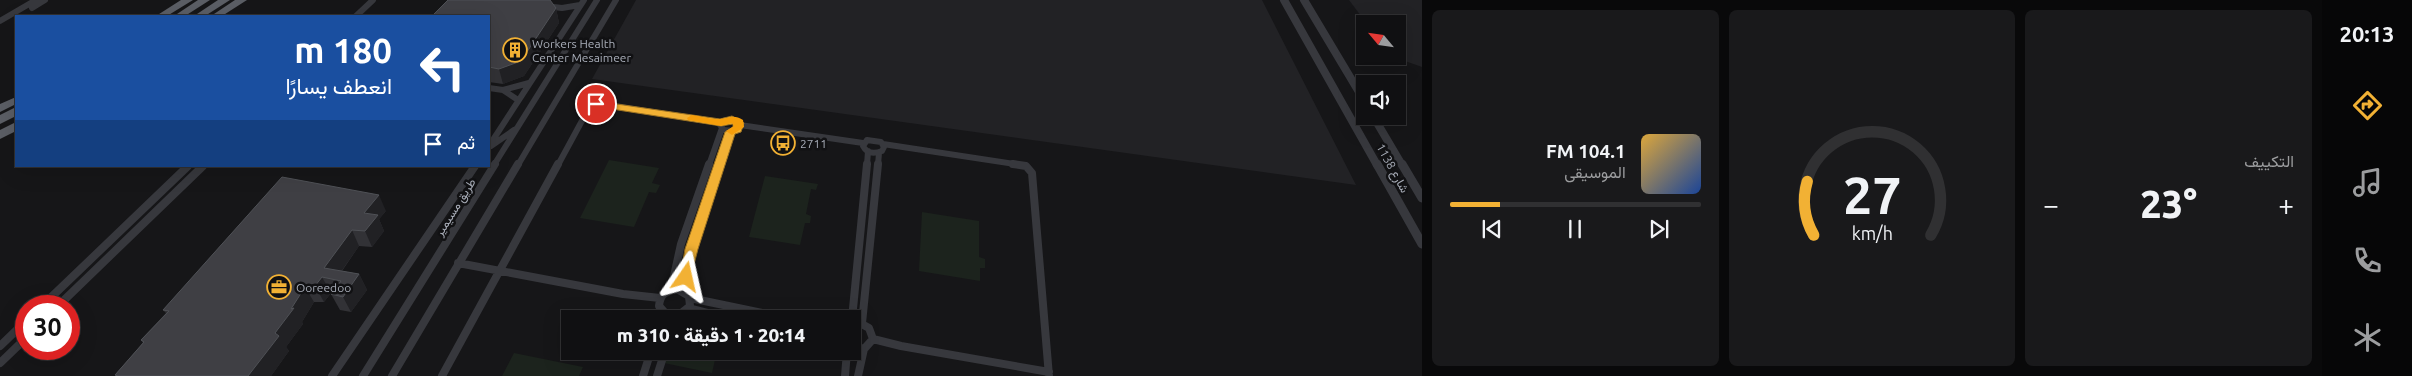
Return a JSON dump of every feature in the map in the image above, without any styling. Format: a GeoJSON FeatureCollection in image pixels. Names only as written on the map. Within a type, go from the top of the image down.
{"type":"FeatureCollection","features":[{"type":"Feature","properties":{"kind":"highway"},"geometry":{"type":"LineString","coordinates":[[163,15],[188,0]]}},
{"type":"Feature","properties":{"kind":"highway"},"geometry":{"type":"LineString","coordinates":[[181,15],[205,0]]}},
{"type":"Feature","properties":{"kind":"highway"},"geometry":{"type":"LineString","coordinates":[[202,15],[225,0]]}},
{"type":"Feature","properties":{"kind":"highway"},"geometry":{"type":"LineString","coordinates":[[218,15],[242,0]]}},
{"type":"Feature","properties":{"kind":"highway"},"geometry":{"type":"LineString","coordinates":[[0,109],[15,101]]}},
{"type":"Feature","properties":{"kind":"highway"},"geometry":{"type":"LineString","coordinates":[[0,120],[15,112]]}},
{"type":"Feature","properties":{"kind":"street"},"geometry":{"type":"LineString","coordinates":[[0,21],[36,0]]}},
{"type":"Feature","properties":{"kind":"street"},"geometry":{"type":"LineString","coordinates":[[20,15],[45,0]]}},
{"type":"Feature","properties":{"kind":"street"},"geometry":{"type":"LineString","coordinates":[[357,15],[373,0]]}},
{"type":"Feature","properties":{"kind":"street","name":"طريق مسيمير"},"geometry":{"type":"LineString","coordinates":[[363,376],[597,0]]}},
{"type":"Feature","properties":{"kind":"street"},"geometry":{"type":"LineString","coordinates":[[392,376],[616,0]]}},
{"type":"Feature","properties":{"kind":"street","name":"شارع 1138"},"geometry":{"type":"LineString","coordinates":[[1284,0],[1422,244]]}},
{"type":"Feature","properties":{"kind":"street"},"geometry":{"type":"LineString","coordinates":[[1304,0],[1356,87]]}},
{"type":"Feature","properties":{"kind":"street"},"geometry":{"type":"LineString","coordinates":[[562,8],[582,3]]}},
{"type":"Feature","properties":{"kind":"street"},"geometry":{"type":"LineString","coordinates":[[490,145],[582,3]]}},
{"type":"Feature","properties":{"kind":"street"},"geometry":{"type":"LineString","coordinates":[[535,4],[562,8],[575,15]]}},
{"type":"Feature","properties":{"kind":"street"},"geometry":{"type":"LineString","coordinates":[[0,26],[15,18]]}},
{"type":"Feature","properties":{"kind":"street"},"geometry":{"type":"LineString","coordinates":[[542,64],[546,82]]}},
{"type":"Feature","properties":{"kind":"street"},"geometry":{"type":"LineString","coordinates":[[490,88],[503,90],[529,84]]}},
{"type":"Feature","properties":{"kind":"street"},"geometry":{"type":"LineString","coordinates":[[503,90],[518,100]]}},
{"type":"Feature","properties":{"kind":"street"},"geometry":{"type":"LineString","coordinates":[[442,376],[590,106],[603,104],[721,126],[730,132],[737,130],[740,125]]}},
{"type":"Feature","properties":{"kind":"street"},"geometry":{"type":"LineString","coordinates":[[671,290],[681,244],[721,126],[732,119],[740,125],[863,143],[868,140],[874,140],[881,148],[858,310]]}},
{"type":"Feature","properties":{"kind":"street","name":"شارع 1138"},"geometry":{"type":"LineString","coordinates":[[1378,125],[1422,198]]}},
{"type":"Feature","properties":{"kind":"street"},"geometry":{"type":"LineString","coordinates":[[490,146],[518,127]]}},
{"type":"Feature","properties":{"kind":"street"},"geometry":{"type":"LineString","coordinates":[[683,291],[692,249],[730,132]]}},
{"type":"Feature","properties":{"kind":"street"},"geometry":{"type":"LineString","coordinates":[[863,143],[864,148],[868,151]]}},
{"type":"Feature","properties":{"kind":"street"},"geometry":{"type":"LineString","coordinates":[[868,151],[881,148],[1021,165],[1026,166],[1032,173],[1049,374],[900,346],[873,339]]}},
{"type":"Feature","properties":{"kind":"street"},"geometry":{"type":"LineString","coordinates":[[857,310],[868,151]]}},
{"type":"Feature","properties":{"kind":"street"},"geometry":{"type":"LineString","coordinates":[[53,295],[187,167]]}},
{"type":"Feature","properties":{"kind":"street"},"geometry":{"type":"LineString","coordinates":[[69,295],[202,167]]}},
{"type":"Feature","properties":{"kind":"street"},"geometry":{"type":"LineString","coordinates":[[332,376],[473,167]]}},
{"type":"Feature","properties":{"kind":"street"},"geometry":{"type":"LineString","coordinates":[[458,263],[614,292],[660,298]]}},
{"type":"Feature","properties":{"kind":"street"},"geometry":{"type":"LineString","coordinates":[[660,310],[660,298],[664,293],[671,290],[683,291],[690,298],[748,310]]}},
{"type":"Feature","properties":{"kind":"street"},"geometry":{"type":"LineString","coordinates":[[690,298],[689,308],[697,310]]}},
{"type":"Feature","properties":{"kind":"street"},"geometry":{"type":"LineString","coordinates":[[861,324],[872,331],[873,339],[868,346],[861,348]]}},
{"type":"Feature","properties":{"kind":"street"},"geometry":{"type":"LineString","coordinates":[[0,346],[15,332]]}},
{"type":"Feature","properties":{"kind":"street"},"geometry":{"type":"LineString","coordinates":[[858,376],[864,348]]}},
{"type":"Feature","properties":{"kind":"street"},"geometry":{"type":"LineString","coordinates":[[0,363],[15,349]]}},
{"type":"Feature","properties":{"kind":"street"},"geometry":{"type":"LineString","coordinates":[[643,376],[648,360]]}},
{"type":"Feature","properties":{"kind":"street"},"geometry":{"type":"LineString","coordinates":[[657,376],[661,360]]}},
{"type":"Feature","properties":{"kind":"street"},"geometry":{"type":"LineString","coordinates":[[845,376],[846,360]]}},
{"type":"Feature","properties":{"kind":"shaded area"},"geometry":{"type":"Polygon","coordinates":[[[636,0],[1262,0],[1356,185],[592,79],[636,0]]]}},
{"type":"Feature","properties":{"kind":"shaded area"},"geometry":{"type":"Polygon","coordinates":[[[1349,0],[1422,0],[1422,67],[1406,61],[1406,15],[1360,15],[1349,0]]]}},
{"type":"Feature","properties":{"kind":"shaded area"},"geometry":{"type":"Polygon","coordinates":[[[609,160],[659,168],[652,183],[660,185],[656,193],[649,192],[634,227],[580,218],[609,160]]]}},
{"type":"Feature","properties":{"kind":"shaded area"},"geometry":{"type":"Polygon","coordinates":[[[765,176],[818,184],[816,190],[811,189],[806,214],[811,216],[810,223],[805,223],[800,245],[749,237],[765,176]]]}},
{"type":"Feature","properties":{"kind":"shaded area"},"geometry":{"type":"Polygon","coordinates":[[[922,212],[979,221],[979,257],[985,259],[985,268],[980,268],[980,281],[919,271],[922,212]]]}},
{"type":"Feature","properties":{"kind":"shaded area"},"geometry":{"type":"Polygon","coordinates":[[[514,353],[583,367],[579,376],[502,376],[514,353]]]}},
{"type":"Feature","properties":{"kind":"shaded area"},"geometry":{"type":"Polygon","coordinates":[[[665,360],[715,360],[712,373],[664,363],[665,360]]]}},
{"type":"Feature","properties":{"kind":"building","name":"Workers Health Center Mesaimeer"},"geometry":{"type":"Polygon","coordinates":[[[448,0],[550,0],[556,8],[521,61],[499,69],[490,67],[490,15],[433,15],[448,0]]]}},
{"type":"Feature","properties":{"kind":"building","name":"Ooreedoo"},"geometry":{"type":"Polygon","coordinates":[[[282,177],[379,195],[364,213],[378,215],[365,231],[352,230],[324,268],[359,274],[343,297],[331,294],[341,281],[322,277],[315,286],[305,287],[291,309],[294,308],[275,333],[279,336],[248,376],[115,375],[144,342],[141,340],[169,311],[163,310],[282,177]]]}},
{"type":"Feature","properties":{"kind":"slow traffic"},"geometry":{"type":"LineString","coordinates":[[692,118],[721,123],[728,119],[735,120],[740,125],[737,130],[732,131]]}},
{"type":"Feature","properties":{"kind":"place","name":"Workers Health Center Mesaimeer"},"geometry":{"type":"Point","coordinates":[515,50]}},
{"type":"Feature","properties":{"kind":"place","name":"2711"},"geometry":{"type":"Point","coordinates":[783,143]}},
{"type":"Feature","properties":{"kind":"place","name":"Ooreedoo"},"geometry":{"type":"Point","coordinates":[279,287]}},
{"type":"Feature","properties":{"kind":"route"},"geometry":{"type":"LineString","coordinates":[[596,104],[721,123],[732,119],[739,123],[740,125],[737,130],[730,132],[692,249],[686,277]]}}]}
